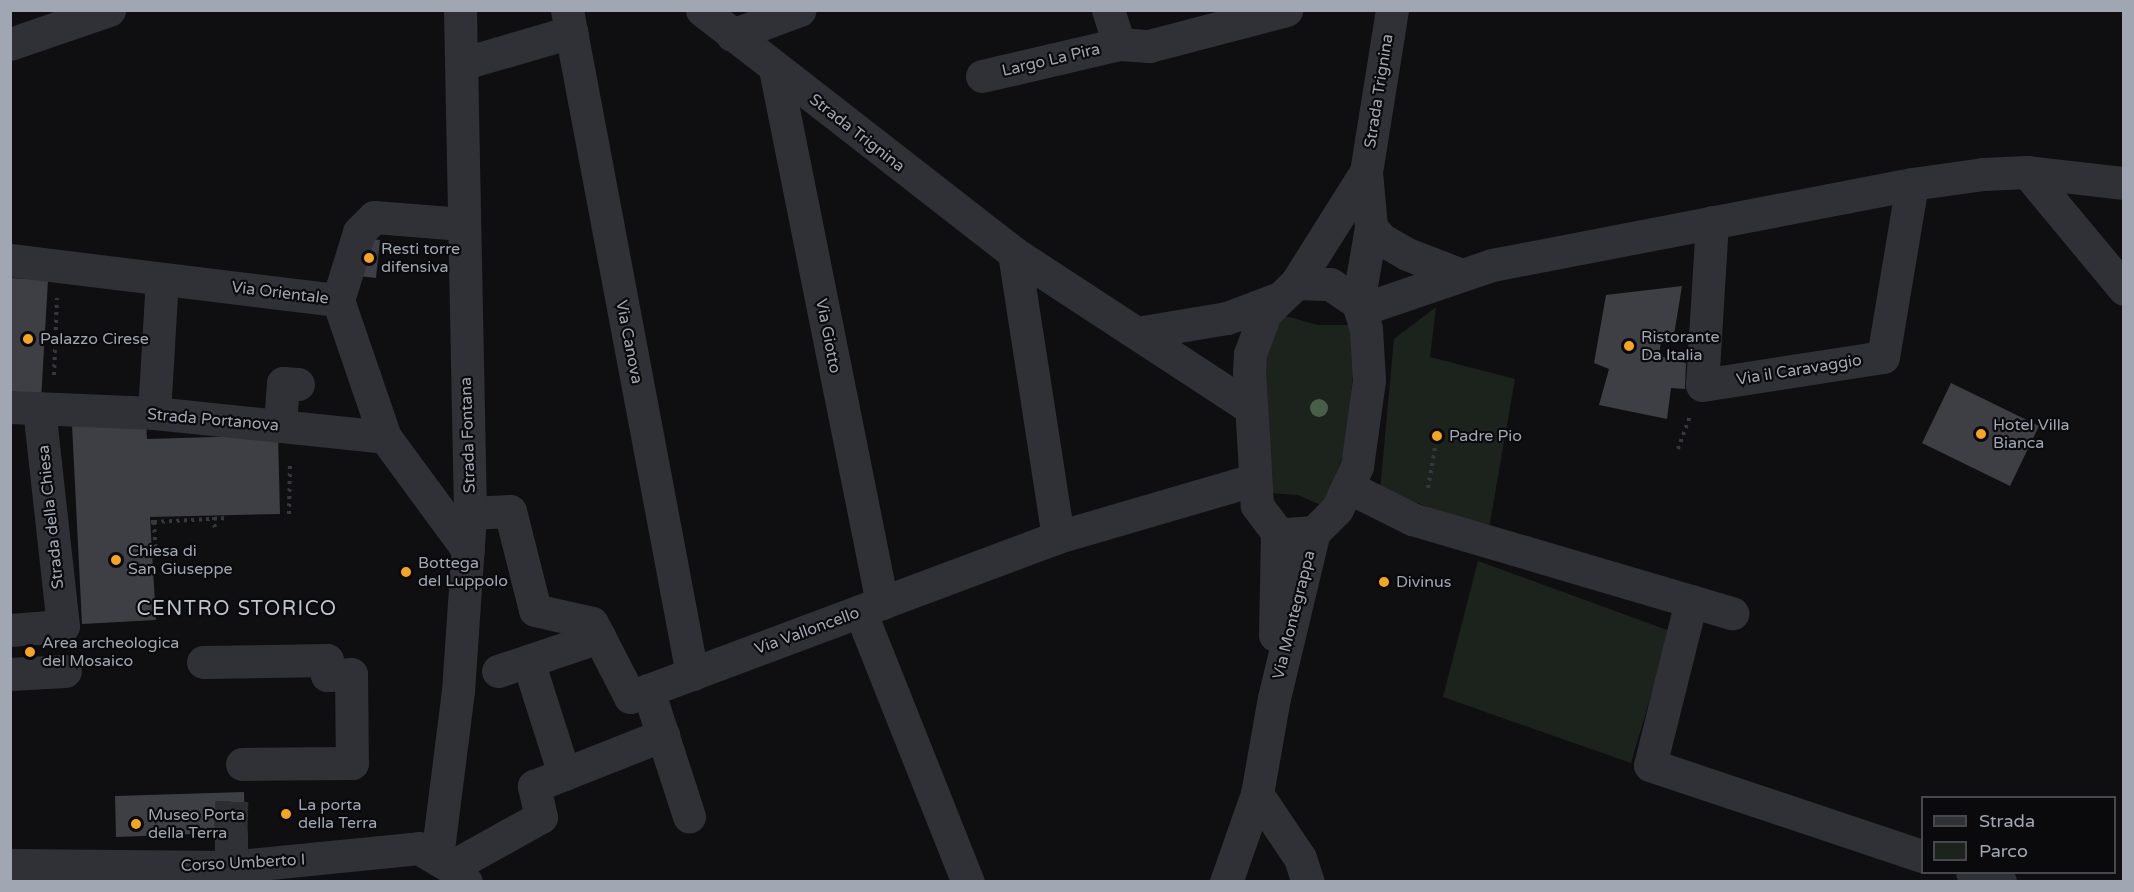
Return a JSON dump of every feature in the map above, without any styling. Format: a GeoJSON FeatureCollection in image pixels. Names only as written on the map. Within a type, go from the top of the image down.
{"type":"FeatureCollection","features":[{"type":"Feature","properties":{"kind":"street"},"geometry":{"type":"LineString","coordinates":[[10,44],[53,20],[109,10]]}},
{"type":"Feature","properties":{"kind":"street","name":"Strada Fontana"},"geometry":{"type":"LineString","coordinates":[[451,868],[458,691],[470,513],[460,10]]}},
{"type":"Feature","properties":{"kind":"street","name":"Strada Trignina"},"geometry":{"type":"LineString","coordinates":[[702,10],[1014,253],[1249,407]]}},
{"type":"Feature","properties":{"kind":"street"},"geometry":{"type":"LineString","coordinates":[[732,35],[800,10]]}},
{"type":"Feature","properties":{"kind":"street"},"geometry":{"type":"LineString","coordinates":[[1108,10],[1119,44]]}},
{"type":"Feature","properties":{"kind":"street","name":"Largo La Pira"},"geometry":{"type":"LineString","coordinates":[[982,76],[1119,44],[1149,46],[1286,10]]}},
{"type":"Feature","properties":{"kind":"street","name":"Strada Trignina"},"geometry":{"type":"LineString","coordinates":[[1348,487],[1363,441],[1369,380],[1362,317],[1371,227],[1366,172],[1392,10]]}},
{"type":"Feature","properties":{"kind":"street"},"geometry":{"type":"LineString","coordinates":[[461,64],[569,21]]}},
{"type":"Feature","properties":{"kind":"street","name":"Via Canova"},"geometry":{"type":"LineString","coordinates":[[569,21],[692,674]]}},
{"type":"Feature","properties":{"kind":"street","name":"Via Giotto"},"geometry":{"type":"LineString","coordinates":[[775,69],[871,607],[968,882]]}},
{"type":"Feature","properties":{"kind":"street","name":"Strada Trignina"},"geometry":{"type":"LineString","coordinates":[[1278,532],[1257,505],[1253,480],[1249,407],[1250,354],[1256,332],[1366,172]]}},
{"type":"Feature","properties":{"kind":"street"},"geometry":{"type":"LineString","coordinates":[[1137,333],[1227,318],[1286,291],[1330,284],[1362,317],[1459,274],[1912,184],[1983,174],[2027,172],[2124,183]]}},
{"type":"Feature","properties":{"kind":"street"},"geometry":{"type":"LineString","coordinates":[[2027,172],[2124,289]]}},
{"type":"Feature","properties":{"kind":"street","name":"Via il Caravaggio"},"geometry":{"type":"LineString","coordinates":[[1712,222],[1702,385],[1883,357],[1912,184]]}},
{"type":"Feature","properties":{"kind":"street"},"geometry":{"type":"LineString","coordinates":[[338,300],[359,232],[374,217],[463,224]]}},
{"type":"Feature","properties":{"kind":"street"},"geometry":{"type":"LineString","coordinates":[[1371,227],[1400,250],[1459,274]]}},
{"type":"Feature","properties":{"kind":"street"},"geometry":{"type":"LineString","coordinates":[[1014,253],[1058,537]]}},
{"type":"Feature","properties":{"kind":"street","name":"Via Orientale"},"geometry":{"type":"LineString","coordinates":[[10,261],[338,300],[386,437],[468,550]]}},
{"type":"Feature","properties":{"kind":"street"},"geometry":{"type":"LineString","coordinates":[[154,413],[162,279]]}},
{"type":"Feature","properties":{"kind":"street"},"geometry":{"type":"LineString","coordinates":[[286,426],[283,383],[298,384]]}},
{"type":"Feature","properties":{"kind":"street","name":"Strada Portanova"},"geometry":{"type":"LineString","coordinates":[[34,408],[154,413],[386,437]]}},
{"type":"Feature","properties":{"kind":"street","name":"Strada della Chiesa"},"geometry":{"type":"LineString","coordinates":[[10,630],[63,626],[34,408]]}},
{"type":"Feature","properties":{"kind":"street","name":"Via Valloncello"},"geometry":{"type":"LineString","coordinates":[[470,513],[510,511],[535,610],[592,623],[630,697],[1058,537],[1253,480]]}},
{"type":"Feature","properties":{"kind":"street"},"geometry":{"type":"LineString","coordinates":[[1348,487],[1417,520],[1732,613]]}},
{"type":"Feature","properties":{"kind":"street","name":"Via Montegrappa"},"geometry":{"type":"LineString","coordinates":[[1226,882],[1257,794],[1274,698],[1322,526],[1348,487]]}},
{"type":"Feature","properties":{"kind":"street"},"geometry":{"type":"LineString","coordinates":[[1278,532],[1322,526],[1417,520]]}},
{"type":"Feature","properties":{"kind":"street","name":"Via Montegrappa"},"geometry":{"type":"LineString","coordinates":[[1274,698],[1278,532]]}},
{"type":"Feature","properties":{"kind":"street"},"geometry":{"type":"LineString","coordinates":[[1691,601],[1650,765],[1921,855]]}},
{"type":"Feature","properties":{"kind":"street"},"geometry":{"type":"LineString","coordinates":[[564,774],[513,666],[599,637]]}},
{"type":"Feature","properties":{"kind":"street"},"geometry":{"type":"LineString","coordinates":[[203,662],[327,660],[327,675],[351,674],[352,763],[242,764]]}},
{"type":"Feature","properties":{"kind":"street"},"geometry":{"type":"LineString","coordinates":[[10,674],[65,671]]}},
{"type":"Feature","properties":{"kind":"street"},"geometry":{"type":"LineString","coordinates":[[648,690],[689,816]]}},
{"type":"Feature","properties":{"kind":"street"},"geometry":{"type":"LineString","coordinates":[[451,868],[541,817],[534,786],[663,735]]}},
{"type":"Feature","properties":{"kind":"street"},"geometry":{"type":"LineString","coordinates":[[1257,794],[1300,858],[1308,882]]}},
{"type":"Feature","properties":{"kind":"street"},"geometry":{"type":"LineString","coordinates":[[231,834],[231,874]]}},
{"type":"Feature","properties":{"kind":"street","name":"Corso Umberto I"},"geometry":{"type":"LineString","coordinates":[[10,865],[231,874],[419,849],[451,868]]}},
{"type":"Feature","properties":{"kind":"street"},"geometry":{"type":"LineString","coordinates":[[1975,874],[2000,882]]}},
{"type":"Feature","properties":{"kind":"path"},"geometry":{"type":"LineString","coordinates":[[34,408],[58,266]]}},
{"type":"Feature","properties":{"kind":"path"},"geometry":{"type":"LineString","coordinates":[[286,426],[289,514]]}},
{"type":"Feature","properties":{"kind":"path"},"geometry":{"type":"LineString","coordinates":[[1417,520],[1437,436]]}},
{"type":"Feature","properties":{"kind":"path"},"geometry":{"type":"LineString","coordinates":[[214,517],[215,531]]}},
{"type":"Feature","properties":{"kind":"path"},"geometry":{"type":"LineString","coordinates":[[156,556],[152,522],[228,518]]}},
{"type":"Feature","properties":{"kind":"green space"},"geometry":{"type":"Polygon","coordinates":[[[1436,307],[1430,357],[1515,379],[1489,528],[1380,490],[1394,339],[1436,307]]]}},
{"type":"Feature","properties":{"kind":"green space"},"geometry":{"type":"Polygon","coordinates":[[[1282,315],[1318,325],[1352,325],[1356,346],[1345,451],[1323,506],[1298,495],[1269,493],[1263,383],[1267,342],[1282,315]]]}},
{"type":"Feature","properties":{"kind":"green space"},"geometry":{"type":"Polygon","coordinates":[[[1478,561],[1670,631],[1631,763],[1443,697],[1478,561]]]}},
{"type":"Feature","properties":{"kind":"building","name":"Resti torre difensiva"},"geometry":{"type":"Polygon","coordinates":[[[361,238],[380,240],[376,278],[358,276],[361,238]]]}},
{"type":"Feature","properties":{"kind":"building","name":"Palazzo Cirese"},"geometry":{"type":"Polygon","coordinates":[[[10,278],[48,280],[41,400],[10,398],[10,278]]]}},
{"type":"Feature","properties":{"kind":"building","name":"Ristorante Da Italia"},"geometry":{"type":"Polygon","coordinates":[[[1682,286],[1674,335],[1662,333],[1659,356],[1686,363],[1685,389],[1671,388],[1667,419],[1599,405],[1609,369],[1594,363],[1606,295],[1682,286]]]}},
{"type":"Feature","properties":{"kind":"building","name":"Hotel Villa Bianca"},"geometry":{"type":"Polygon","coordinates":[[[1951,383],[2039,426],[2010,486],[1922,443],[1951,383]]]}},
{"type":"Feature","properties":{"kind":"building"},"geometry":{"type":"Polygon","coordinates":[[[146,422],[147,439],[278,435],[280,514],[150,517],[156,620],[82,624],[72,425],[146,422]]]}},
{"type":"Feature","properties":{"kind":"building"},"geometry":{"type":"Polygon","coordinates":[[[244,792],[245,832],[116,837],[115,796],[244,792]]]}},
{"type":"Feature","properties":{"kind":"tunnel"},"geometry":{"type":"LineString","coordinates":[[231,834],[232,792]]}},
{"type":"Feature","properties":{"kind":"place","name":"Resti torre difensiva"},"geometry":{"type":"Point","coordinates":[369,258]}},
{"type":"Feature","properties":{"kind":"place","name":"Palazzo Cirese"},"geometry":{"type":"Point","coordinates":[28,339]}},
{"type":"Feature","properties":{"kind":"place","name":"Ristorante Da Italia"},"geometry":{"type":"Point","coordinates":[1629,346]}},
{"type":"Feature","properties":{"kind":"place","name":"Hotel Villa Bianca"},"geometry":{"type":"Point","coordinates":[1981,434]}},
{"type":"Feature","properties":{"kind":"place","name":"Padre Pio"},"geometry":{"type":"Point","coordinates":[1437,436]}},
{"type":"Feature","properties":{"kind":"place","name":"Chiesa di San Giuseppe"},"geometry":{"type":"Point","coordinates":[116,560]}},
{"type":"Feature","properties":{"kind":"place","name":"Bottega del Luppolo"},"geometry":{"type":"Point","coordinates":[406,572]}},
{"type":"Feature","properties":{"kind":"place","name":"Divinus"},"geometry":{"type":"Point","coordinates":[1384,582]}},
{"type":"Feature","properties":{"kind":"place","name":"Area archeologica del Mosaico"},"geometry":{"type":"Point","coordinates":[30,652]}},
{"type":"Feature","properties":{"kind":"place","name":"La porta della Terra"},"geometry":{"type":"Point","coordinates":[286,814]}},
{"type":"Feature","properties":{"kind":"place","name":"Museo Porta della Terra"},"geometry":{"type":"Point","coordinates":[136,824]}},
{"type":"Feature","properties":{"kind":"district","name":"CENTRO STORICO"},"geometry":{"type":"Point","coordinates":[237,609]}}]}
